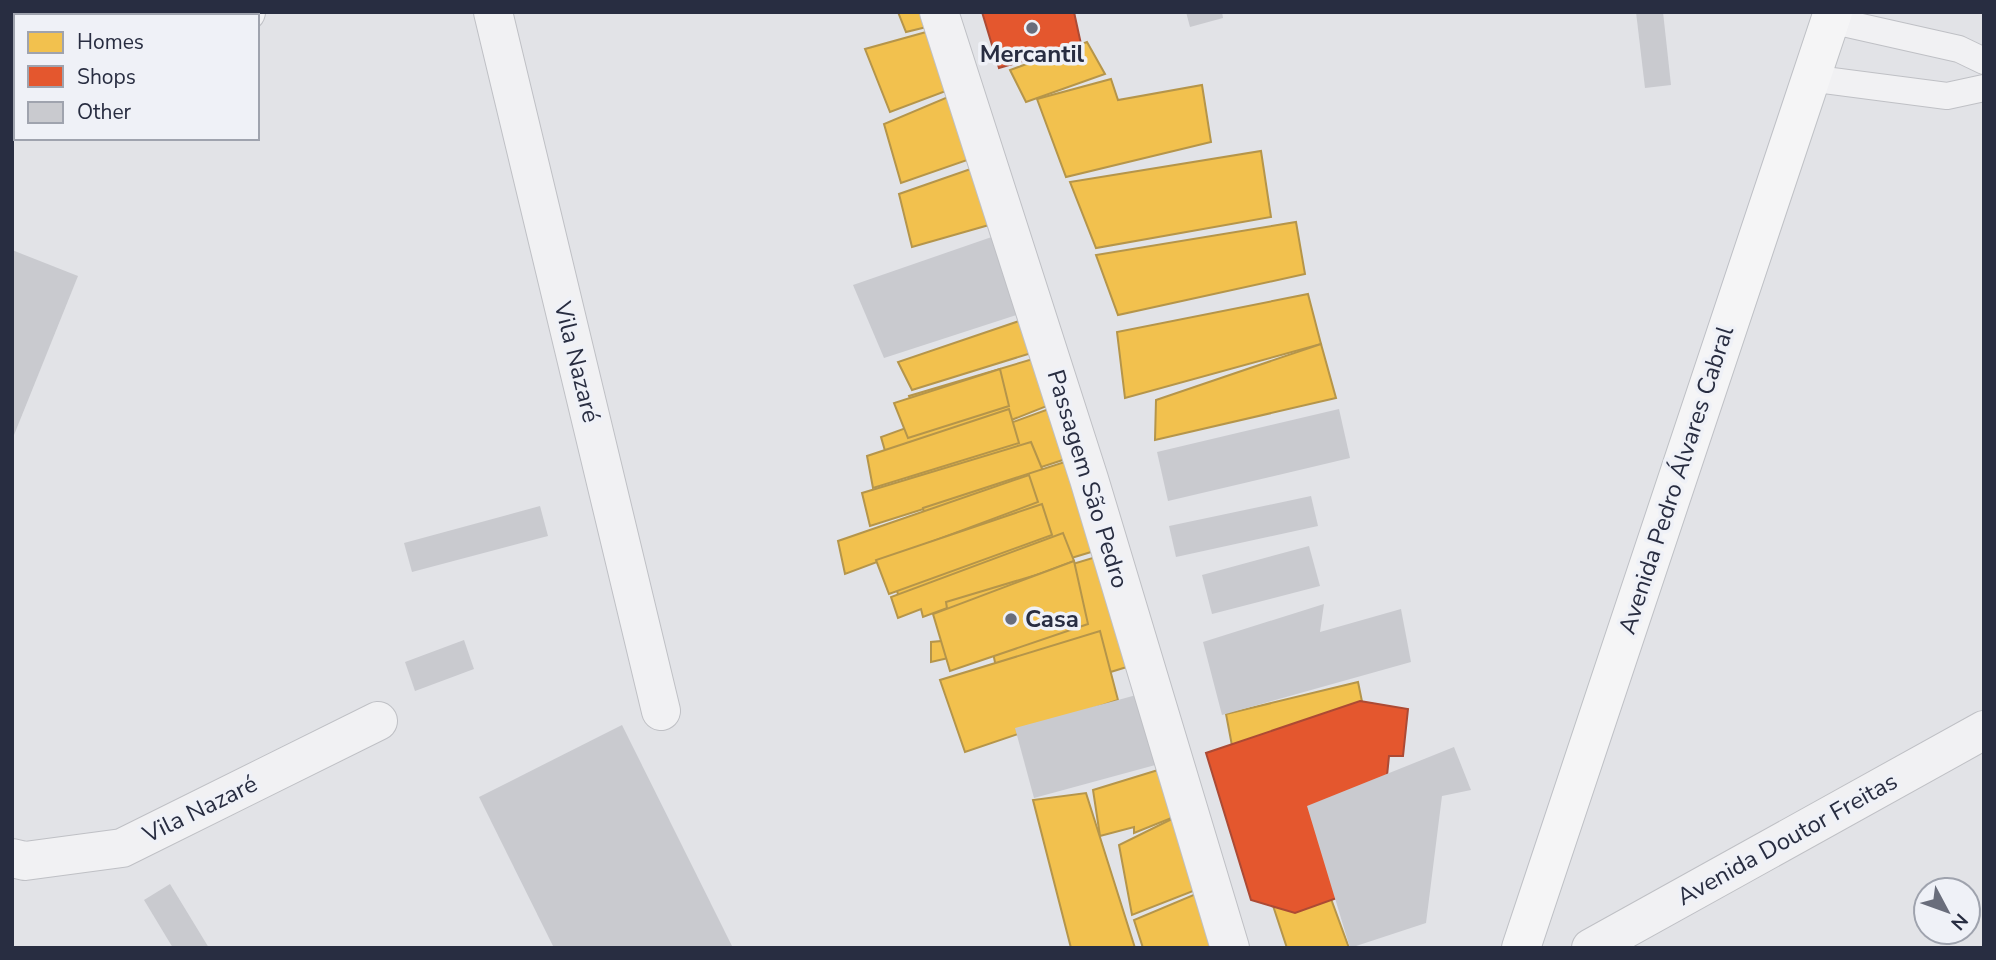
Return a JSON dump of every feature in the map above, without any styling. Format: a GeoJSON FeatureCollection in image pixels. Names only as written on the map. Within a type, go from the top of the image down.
{"type":"FeatureCollection","features":[{"type":"Feature","properties":{"kind":"main road","name":"Avenida Pedro Álvares Cabral"},"geometry":{"type":"LineString","coordinates":[[1521,948],[1809,78],[1832,16]]}},
{"type":"Feature","properties":{"kind":"street","name":"Vila Nazaré"},"geometry":{"type":"LineString","coordinates":[[493,12],[661,711]]}},
{"type":"Feature","properties":{"kind":"street","name":"Passagem São Pedro"},"geometry":{"type":"LineString","coordinates":[[939,12],[1089,479],[1230,948]]}},
{"type":"Feature","properties":{"kind":"street","name":"Vila Nazaré"},"geometry":{"type":"LineString","coordinates":[[12,858],[24,861],[122,848],[378,721]]}},
{"type":"Feature","properties":{"kind":"street","name":"Avenida Doutor Freitas"},"geometry":{"type":"LineString","coordinates":[[1591,948],[1984,730]]}},
{"type":"Feature","properties":{"kind":"lane"},"geometry":{"type":"LineString","coordinates":[[1832,16],[1959,49],[1984,61]]}},
{"type":"Feature","properties":{"kind":"lane"},"geometry":{"type":"LineString","coordinates":[[1809,78],[1947,96],[1984,89]]}},
{"type":"Feature","properties":{"kind":"building: Homes"},"geometry":{"type":"Polygon","coordinates":[[[898,12],[935,12],[939,24],[906,32],[898,12]]]}},
{"type":"Feature","properties":{"kind":"building: Homes"},"geometry":{"type":"Polygon","coordinates":[[[937,29],[954,88],[890,112],[865,49],[937,29]]]}},
{"type":"Feature","properties":{"kind":"building: Homes"},"geometry":{"type":"Polygon","coordinates":[[[1087,42],[1105,74],[1026,102],[1010,70],[1087,42]]]}},
{"type":"Feature","properties":{"kind":"building: Homes"},"geometry":{"type":"Polygon","coordinates":[[[1111,79],[1118,100],[1202,85],[1211,142],[1066,177],[1037,99],[1111,79]]]}},
{"type":"Feature","properties":{"kind":"building: Homes"},"geometry":{"type":"Polygon","coordinates":[[[955,94],[976,157],[901,183],[884,124],[955,94]]]}},
{"type":"Feature","properties":{"kind":"building: Homes"},"geometry":{"type":"Polygon","coordinates":[[[1261,151],[1271,217],[1096,248],[1070,182],[1261,151]]]}},
{"type":"Feature","properties":{"kind":"building: Homes"},"geometry":{"type":"Polygon","coordinates":[[[982,165],[996,223],[912,247],[899,194],[982,165]]]}},
{"type":"Feature","properties":{"kind":"building: Homes"},"geometry":{"type":"Polygon","coordinates":[[[1296,222],[1305,274],[1118,315],[1096,255],[1296,222]]]}},
{"type":"Feature","properties":{"kind":"building: Homes"},"geometry":{"type":"Polygon","coordinates":[[[1308,294],[1321,344],[1125,398],[1117,332],[1308,294]]]}},
{"type":"Feature","properties":{"kind":"building: Homes"},"geometry":{"type":"Polygon","coordinates":[[[1028,318],[1041,350],[912,390],[898,362],[1028,318]]]}},
{"type":"Feature","properties":{"kind":"building: Homes"},"geometry":{"type":"Polygon","coordinates":[[[1321,344],[1336,398],[1155,440],[1156,400],[1321,344]]]}},
{"type":"Feature","properties":{"kind":"building: Homes"},"geometry":{"type":"Polygon","coordinates":[[[1043,356],[1057,402],[890,468],[881,437],[920,423],[909,396],[1043,356]]]}},
{"type":"Feature","properties":{"kind":"building: Homes"},"geometry":{"type":"Polygon","coordinates":[[[1000,369],[1009,406],[908,438],[894,403],[1000,369]]]}},
{"type":"Feature","properties":{"kind":"building: Homes"},"geometry":{"type":"Polygon","coordinates":[[[1057,406],[1075,456],[922,506],[901,463],[1057,406]]]}},
{"type":"Feature","properties":{"kind":"building: Homes"},"geometry":{"type":"Polygon","coordinates":[[[1009,409],[1019,443],[873,488],[867,456],[1009,409]]]}},
{"type":"Feature","properties":{"kind":"building: Homes"},"geometry":{"type":"Polygon","coordinates":[[[1031,442],[1043,471],[870,526],[862,493],[1031,442]]]}},
{"type":"Feature","properties":{"kind":"building: Homes"},"geometry":{"type":"Polygon","coordinates":[[[1077,458],[1101,549],[903,609],[894,582],[936,574],[923,508],[1077,458]]]}},
{"type":"Feature","properties":{"kind":"building: Homes"},"geometry":{"type":"Polygon","coordinates":[[[1029,475],[1038,502],[845,574],[838,541],[1029,475]]]}},
{"type":"Feature","properties":{"kind":"building: Homes"},"geometry":{"type":"Polygon","coordinates":[[[1042,504],[1052,535],[889,594],[876,560],[1042,504]]]}},
{"type":"Feature","properties":{"kind":"building: Homes"},"geometry":{"type":"Polygon","coordinates":[[[1063,533],[1074,561],[923,617],[921,609],[898,618],[891,597],[1063,533]]]}},
{"type":"Feature","properties":{"kind":"building: Homes"},"geometry":{"type":"Polygon","coordinates":[[[1106,554],[1130,666],[1004,705],[992,648],[931,662],[931,642],[952,640],[946,602],[1106,554]]]}},
{"type":"Feature","properties":{"kind":"building: Homes","name":"Casa"},"geometry":{"type":"Polygon","coordinates":[[[1074,561],[1088,624],[950,671],[933,614],[1074,561]]]}},
{"type":"Feature","properties":{"kind":"building: Homes"},"geometry":{"type":"Polygon","coordinates":[[[1100,631],[1118,700],[965,752],[940,680],[1100,631]]]}},
{"type":"Feature","properties":{"kind":"building: Homes"},"geometry":{"type":"Polygon","coordinates":[[[1358,682],[1364,711],[1233,751],[1226,714],[1358,682]]]}},
{"type":"Feature","properties":{"kind":"building: Homes"},"geometry":{"type":"Polygon","coordinates":[[[1365,715],[1373,734],[1302,766],[1304,801],[1246,818],[1232,758],[1365,715]]]}},
{"type":"Feature","properties":{"kind":"building: Homes"},"geometry":{"type":"Polygon","coordinates":[[[1171,766],[1184,813],[1134,833],[1134,827],[1100,836],[1093,790],[1171,766]]]}},
{"type":"Feature","properties":{"kind":"building: Homes"},"geometry":{"type":"Polygon","coordinates":[[[1086,793],[1135,948],[1071,948],[1033,800],[1086,793]]]}},
{"type":"Feature","properties":{"kind":"building: Homes"},"geometry":{"type":"Polygon","coordinates":[[[1297,806],[1349,948],[1287,948],[1246,824],[1297,806]]]}},
{"type":"Feature","properties":{"kind":"building: Homes"},"geometry":{"type":"Polygon","coordinates":[[[1184,813],[1211,884],[1132,915],[1119,845],[1184,813]]]}},
{"type":"Feature","properties":{"kind":"building: Homes"},"geometry":{"type":"Polygon","coordinates":[[[1203,891],[1224,948],[1143,948],[1134,920],[1203,891]]]}},
{"type":"Feature","properties":{"kind":"building: Shops","name":"Mercantil"},"geometry":{"type":"Polygon","coordinates":[[[982,12],[1074,12],[1081,44],[999,68],[982,12]]]}},
{"type":"Feature","properties":{"kind":"building: Shops"},"geometry":{"type":"Polygon","coordinates":[[[1360,701],[1408,709],[1403,756],[1389,756],[1376,884],[1295,913],[1251,900],[1206,753],[1360,701]]]}},
{"type":"Feature","properties":{"kind":"building: Other"},"geometry":{"type":"Polygon","coordinates":[[[1186,12],[1222,12],[1223,18],[1190,27],[1186,12]]]}},
{"type":"Feature","properties":{"kind":"building: Other"},"geometry":{"type":"Polygon","coordinates":[[[1636,12],[1663,12],[1671,85],[1645,88],[1636,12]]]}},
{"type":"Feature","properties":{"kind":"building: Other"},"geometry":{"type":"Polygon","coordinates":[[[1009,231],[1035,309],[884,358],[853,285],[1009,231]]]}},
{"type":"Feature","properties":{"kind":"building: Other"},"geometry":{"type":"Polygon","coordinates":[[[12,250],[78,276],[12,440],[12,250]]]}},
{"type":"Feature","properties":{"kind":"building: Other"},"geometry":{"type":"Polygon","coordinates":[[[1339,409],[1350,458],[1168,501],[1157,452],[1339,409]]]}},
{"type":"Feature","properties":{"kind":"building: Other"},"geometry":{"type":"Polygon","coordinates":[[[1311,496],[1318,526],[1176,557],[1169,526],[1311,496]]]}},
{"type":"Feature","properties":{"kind":"building: Other"},"geometry":{"type":"Polygon","coordinates":[[[540,506],[548,536],[412,572],[404,543],[540,506]]]}},
{"type":"Feature","properties":{"kind":"building: Other"},"geometry":{"type":"Polygon","coordinates":[[[1309,546],[1320,586],[1212,614],[1202,575],[1309,546]]]}},
{"type":"Feature","properties":{"kind":"building: Other"},"geometry":{"type":"Polygon","coordinates":[[[1324,604],[1320,632],[1401,609],[1411,662],[1222,715],[1203,642],[1324,604]]]}},
{"type":"Feature","properties":{"kind":"building: Other"},"geometry":{"type":"Polygon","coordinates":[[[464,640],[474,669],[415,691],[405,662],[464,640]]]}},
{"type":"Feature","properties":{"kind":"building: Other"},"geometry":{"type":"Polygon","coordinates":[[[1140,694],[1159,764],[1034,798],[1015,728],[1140,694]]]}},
{"type":"Feature","properties":{"kind":"building: Other"},"geometry":{"type":"Polygon","coordinates":[[[622,725],[733,948],[554,948],[479,797],[622,725]]]}},
{"type":"Feature","properties":{"kind":"building: Other"},"geometry":{"type":"Polygon","coordinates":[[[1454,747],[1471,790],[1442,796],[1426,923],[1350,948],[1307,806],[1454,747]]]}},
{"type":"Feature","properties":{"kind":"building: Other"},"geometry":{"type":"Polygon","coordinates":[[[170,884],[209,948],[173,948],[144,900],[170,884]]]}},
{"type":"Feature","properties":{"kind":"place","name":"Mercantil"},"geometry":{"type":"Point","coordinates":[1032,28]}},
{"type":"Feature","properties":{"kind":"place","name":"Casa"},"geometry":{"type":"Point","coordinates":[1011,619]}}]}
